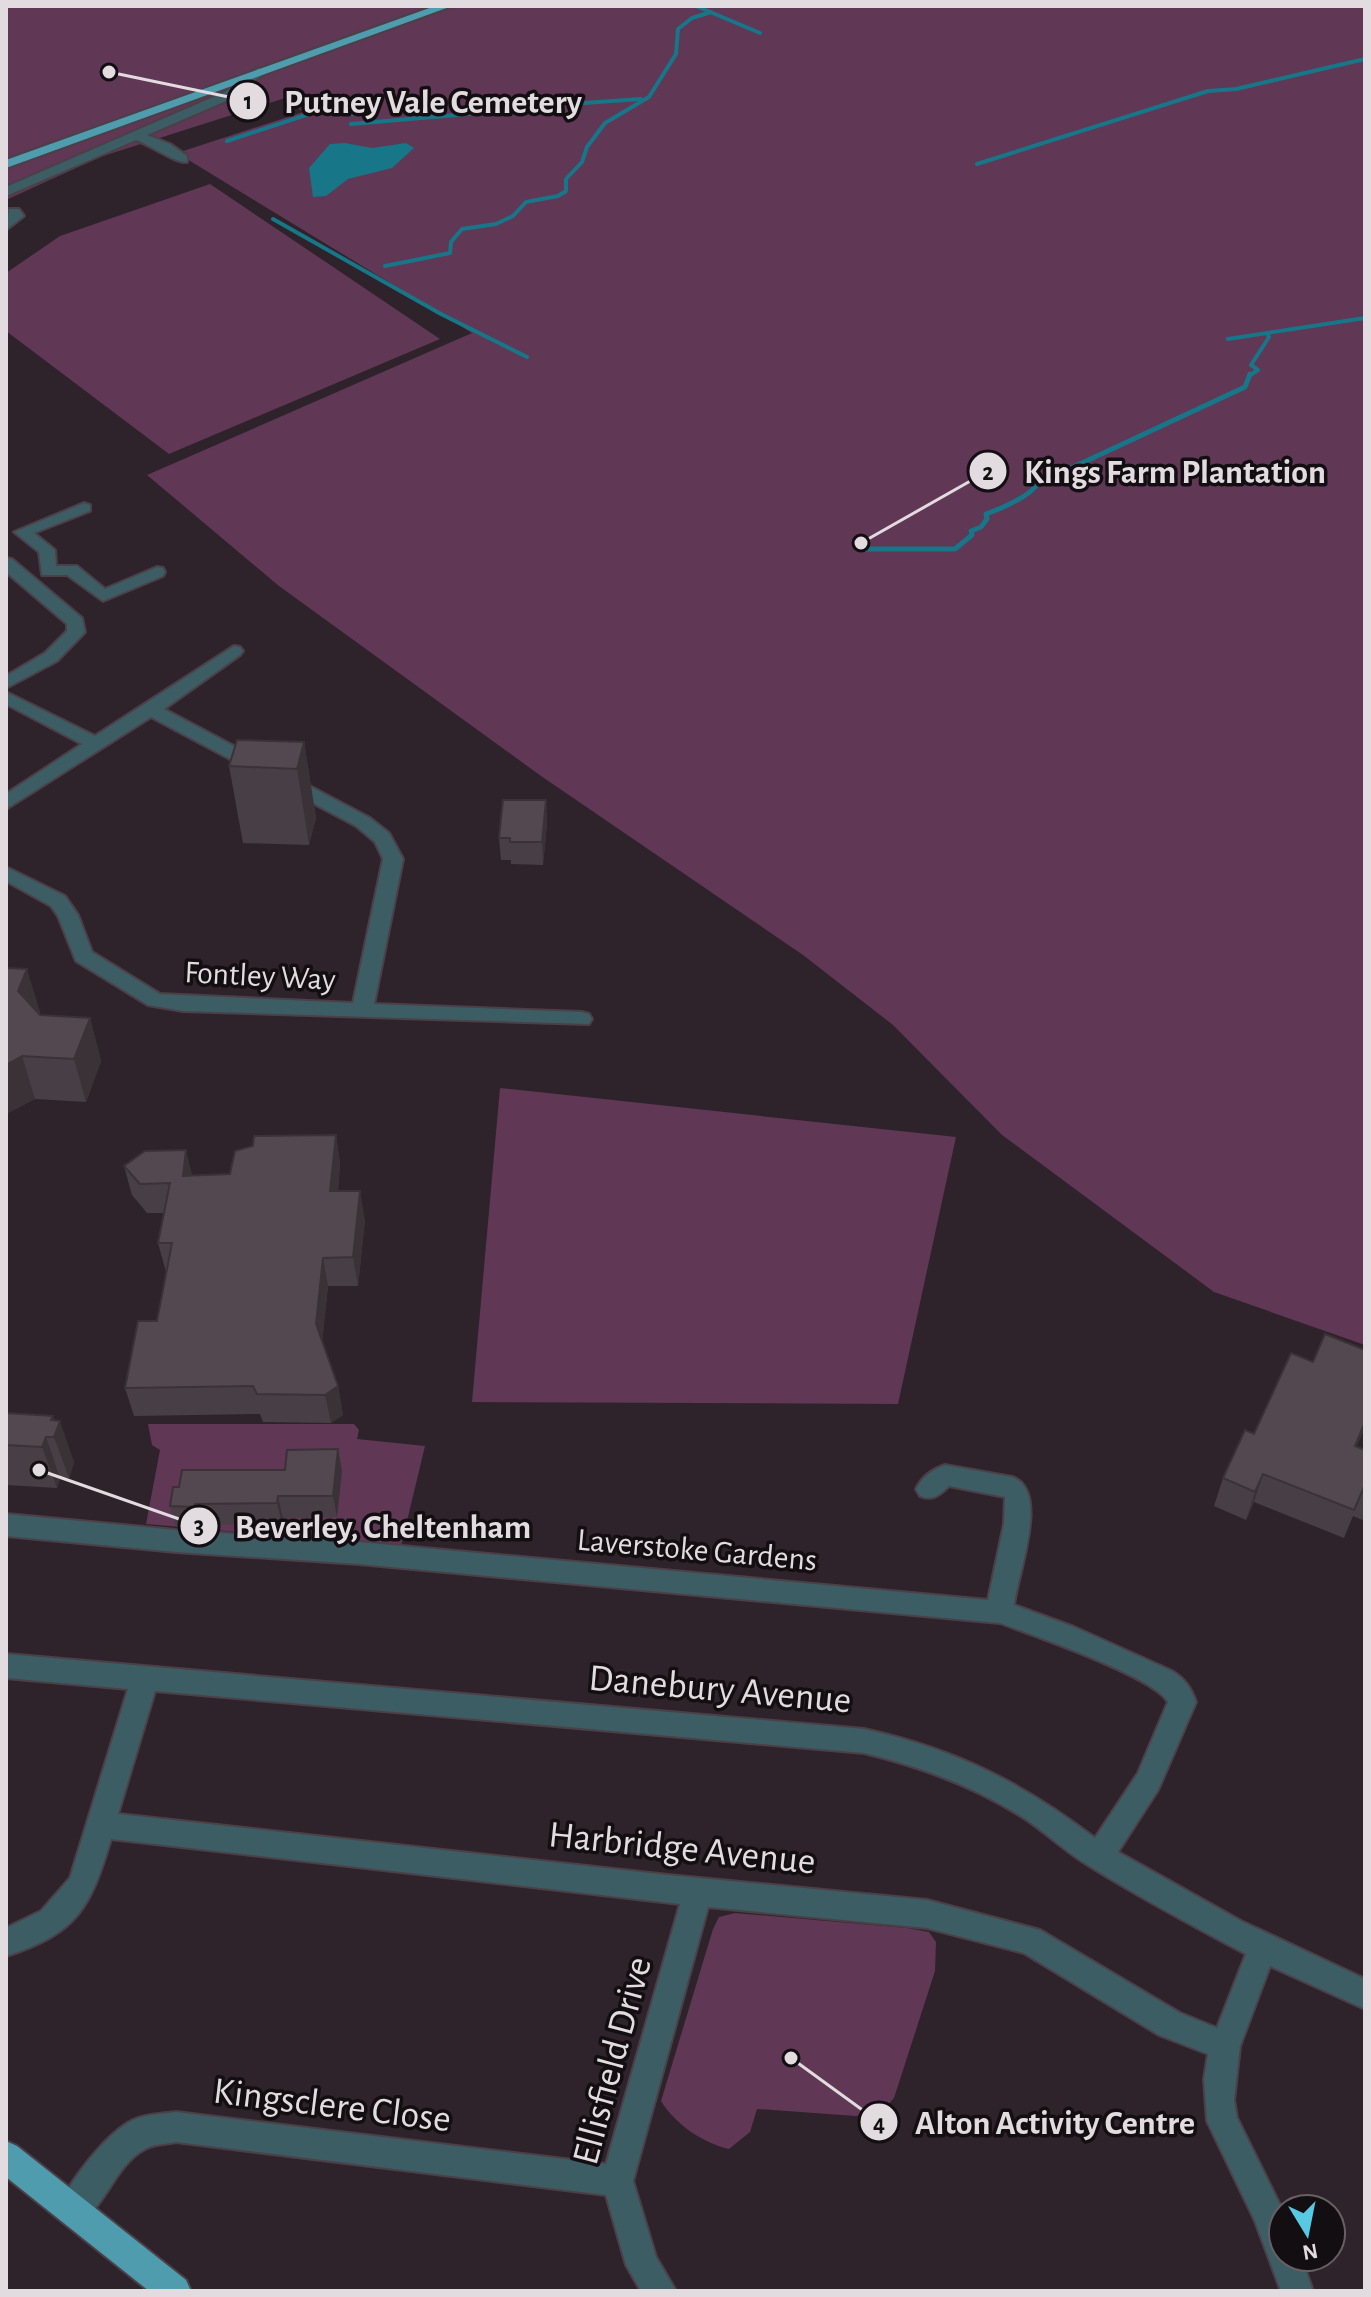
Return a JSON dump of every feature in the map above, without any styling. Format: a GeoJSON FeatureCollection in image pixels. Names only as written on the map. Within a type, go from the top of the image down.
{"type":"FeatureCollection","features":[{"type":"Feature","properties":{"kind":"highway"},"geometry":{"type":"LineString","coordinates":[[6,164],[426,6]]}},
{"type":"Feature","properties":{"kind":"highway"},"geometry":{"type":"LineString","coordinates":[[6,156],[446,6]]}},
{"type":"Feature","properties":{"kind":"highway"},"geometry":{"type":"LineString","coordinates":[[6,2157],[175,2291]]}},
{"type":"Feature","properties":{"kind":"street"},"geometry":{"type":"LineString","coordinates":[[6,192],[232,92],[258,72]]}},
{"type":"Feature","properties":{"kind":"street"},"geometry":{"type":"LineString","coordinates":[[216,84],[232,92]]}},
{"type":"Feature","properties":{"kind":"street"},"geometry":{"type":"LineString","coordinates":[[135,135],[165,147],[182,159]]}},
{"type":"Feature","properties":{"kind":"street"},"geometry":{"type":"LineString","coordinates":[[6,226],[17,216],[14,212]]}},
{"type":"Feature","properties":{"kind":"street"},"geometry":{"type":"LineString","coordinates":[[48,571],[47,550],[22,532],[84,508]]}},
{"type":"Feature","properties":{"kind":"street"},"geometry":{"type":"LineString","coordinates":[[6,563],[76,622],[76,632],[51,657],[6,683]]}},
{"type":"Feature","properties":{"kind":"street"},"geometry":{"type":"LineString","coordinates":[[27,580],[48,571],[71,570],[103,596],[157,572]]}},
{"type":"Feature","properties":{"kind":"street"},"geometry":{"type":"LineString","coordinates":[[6,803],[151,710],[234,651]]}},
{"type":"Feature","properties":{"kind":"street"},"geometry":{"type":"LineString","coordinates":[[6,697],[95,744]]}},
{"type":"Feature","properties":{"kind":"street","name":"Fontley Way"},"geometry":{"type":"LineString","coordinates":[[6,873],[58,901],[68,915],[83,956],[155,1000],[183,1004],[362,1011],[393,859],[391,848],[363,822],[151,710]]}},
{"type":"Feature","properties":{"kind":"street"},"geometry":{"type":"LineString","coordinates":[[362,1011],[582,1019]]}},
{"type":"Feature","properties":{"kind":"street"},"geometry":{"type":"LineString","coordinates":[[929,1489],[945,1475],[1012,1487],[1018,1494],[1014,1540],[1000,1612]]}},
{"type":"Feature","properties":{"kind":"street","name":"Laverstoke Gardens"},"geometry":{"type":"LineString","coordinates":[[6,1525],[176,1541],[359,1553],[1000,1612],[1065,1635],[1163,1679],[1174,1685],[1180,1695],[1182,1702],[1148,1781],[1099,1857]]}},
{"type":"Feature","properties":{"kind":"street","name":"Danebury Avenue"},"geometry":{"type":"LineString","coordinates":[[6,1666],[864,1741],[908,1750],[966,1771],[1039,1812],[1099,1857],[1262,1949],[1365,1994]]}},
{"type":"Feature","properties":{"kind":"street"},"geometry":{"type":"LineString","coordinates":[[6,1942],[39,1929],[65,1910],[83,1884],[145,1678]]}},
{"type":"Feature","properties":{"kind":"street","name":"Harbridge Avenue"},"geometry":{"type":"LineString","coordinates":[[102,1825],[698,1892],[927,1914],[1030,1940],[1170,2024],[1225,2046]]}},
{"type":"Feature","properties":{"kind":"street","name":"Ellisfield Drive"},"geometry":{"type":"LineString","coordinates":[[660,2291],[642,2265],[617,2181],[698,1892]]}},
{"type":"Feature","properties":{"kind":"street"},"geometry":{"type":"LineString","coordinates":[[1262,1949],[1225,2046],[1219,2079],[1222,2121],[1267,2211]]}},
{"type":"Feature","properties":{"kind":"street","name":"Kingsclere Close"},"geometry":{"type":"LineString","coordinates":[[73,2210],[116,2152],[140,2133],[176,2127],[617,2181]]}},
{"type":"Feature","properties":{"kind":"shaded area"},"geometry":{"type":"Polygon","coordinates":[[[6,6],[1365,6],[1365,1345],[1214,1292],[1002,1135],[893,1025],[803,955],[541,776],[279,586],[147,475],[472,333],[177,153],[303,112],[285,98],[100,157],[6,200],[6,6]]]}},
{"type":"Feature","properties":{"kind":"shaded area"},"geometry":{"type":"Polygon","coordinates":[[[210,184],[440,339],[169,454],[6,331],[6,273],[60,236],[210,184]]]}},
{"type":"Feature","properties":{"kind":"shaded area"},"geometry":{"type":"Polygon","coordinates":[[[500,1088],[956,1137],[898,1404],[472,1402],[500,1088]]]}},
{"type":"Feature","properties":{"kind":"shaded area"},"geometry":{"type":"Polygon","coordinates":[[[148,1424],[354,1424],[359,1430],[357,1439],[425,1446],[401,1546],[146,1524],[160,1450],[152,1445],[148,1424]]]}},
{"type":"Feature","properties":{"kind":"shaded area"},"geometry":{"type":"Polygon","coordinates":[[[735,1913],[929,1932],[936,1942],[935,1971],[894,2098],[882,2111],[856,2116],[757,2109],[750,2132],[729,2149],[690,2131],[661,2101],[713,1929],[719,1917],[735,1913]]]}},
{"type":"Feature","properties":{"kind":"water"},"geometry":{"type":"Polygon","coordinates":[[[345,143],[372,148],[406,143],[414,148],[392,168],[348,179],[326,196],[313,197],[309,168],[330,144],[345,143]]]}},
{"type":"Feature","properties":{"kind":"building"},"geometry":{"type":"Polygon","coordinates":[[[237,740],[304,742],[297,769],[229,766],[237,740]]]}},
{"type":"Feature","properties":{"kind":"building"},"geometry":{"type":"Polygon","coordinates":[[[503,800],[546,800],[542,842],[510,842],[510,838],[499,838],[503,800]]]}},
{"type":"Feature","properties":{"kind":"building"},"geometry":{"type":"Polygon","coordinates":[[[6,968],[27,969],[18,991],[40,1015],[90,1018],[74,1059],[22,1056],[6,1065],[6,968]]]}},
{"type":"Feature","properties":{"kind":"building"},"geometry":{"type":"Polygon","coordinates":[[[336,1135],[330,1191],[360,1191],[353,1257],[323,1258],[316,1324],[338,1386],[325,1395],[257,1394],[253,1386],[125,1388],[138,1321],[157,1321],[172,1243],[158,1243],[170,1183],[140,1184],[124,1166],[145,1151],[186,1150],[183,1176],[230,1174],[235,1151],[253,1146],[254,1136],[336,1135]]]}},
{"type":"Feature","properties":{"kind":"building"},"geometry":{"type":"Polygon","coordinates":[[[1325,1334],[1365,1350],[1365,1422],[1355,1446],[1365,1450],[1365,1488],[1354,1510],[1263,1474],[1255,1492],[1223,1478],[1245,1430],[1254,1434],[1291,1353],[1313,1362],[1325,1334]]]}},
{"type":"Feature","properties":{"kind":"building"},"geometry":{"type":"Polygon","coordinates":[[[6,1413],[53,1416],[51,1420],[60,1421],[54,1437],[46,1437],[42,1447],[6,1445],[6,1413]]]}},
{"type":"Feature","properties":{"kind":"building"},"geometry":{"type":"Polygon","coordinates":[[[338,1449],[333,1496],[278,1496],[277,1503],[170,1506],[173,1487],[179,1487],[182,1470],[285,1470],[287,1450],[338,1449]]]}},
{"type":"Feature","properties":{"kind":"waterway"},"geometry":{"type":"LineString","coordinates":[[696,6],[711,12]]}},
{"type":"Feature","properties":{"kind":"waterway"},"geometry":{"type":"LineString","coordinates":[[385,266],[450,253],[451,242],[462,229],[496,224],[513,216],[526,202],[558,196],[566,191],[566,179],[582,162],[587,147],[605,123],[649,97],[676,54],[678,29],[692,18],[711,12]]}},
{"type":"Feature","properties":{"kind":"waterway"},"geometry":{"type":"LineString","coordinates":[[711,12],[760,33]]}},
{"type":"Feature","properties":{"kind":"waterway"},"geometry":{"type":"LineString","coordinates":[[977,164],[1208,91],[1236,89],[1365,59]]}},
{"type":"Feature","properties":{"kind":"waterway"},"geometry":{"type":"LineString","coordinates":[[351,124],[468,114],[530,97],[584,103],[641,99]]}},
{"type":"Feature","properties":{"kind":"waterway"},"geometry":{"type":"LineString","coordinates":[[334,104],[352,114]]}},
{"type":"Feature","properties":{"kind":"waterway"},"geometry":{"type":"LineString","coordinates":[[227,141],[309,114]]}},
{"type":"Feature","properties":{"kind":"waterway"},"geometry":{"type":"LineString","coordinates":[[273,219],[441,314],[527,357]]}},
{"type":"Feature","properties":{"kind":"waterway"},"geometry":{"type":"LineString","coordinates":[[1267,333],[1365,318]]}},
{"type":"Feature","properties":{"kind":"waterway"},"geometry":{"type":"LineString","coordinates":[[1228,339],[1267,333]]}},
{"type":"Feature","properties":{"kind":"waterway"},"geometry":{"type":"LineString","coordinates":[[1249,376],[1258,370],[1251,365],[1269,337],[1267,333]]}},
{"type":"Feature","properties":{"kind":"waterway"},"geometry":{"type":"LineString","coordinates":[[857,549],[955,549],[972,535],[971,531],[981,527],[987,519],[986,514],[1022,497],[1037,484],[1245,387],[1249,376]]}},
{"type":"Feature","properties":{"kind":"place","name":"Putney Vale Cemetery"},"geometry":{"type":"Point","coordinates":[109,72]}},
{"type":"Feature","properties":{"kind":"place","name":"Kings Farm Plantation"},"geometry":{"type":"Point","coordinates":[861,543]}},
{"type":"Feature","properties":{"kind":"place","name":"Beverley, Cheltenham"},"geometry":{"type":"Point","coordinates":[39,1470]}},
{"type":"Feature","properties":{"kind":"place","name":"Alton Activity Centre"},"geometry":{"type":"Point","coordinates":[791,2058]}}]}
